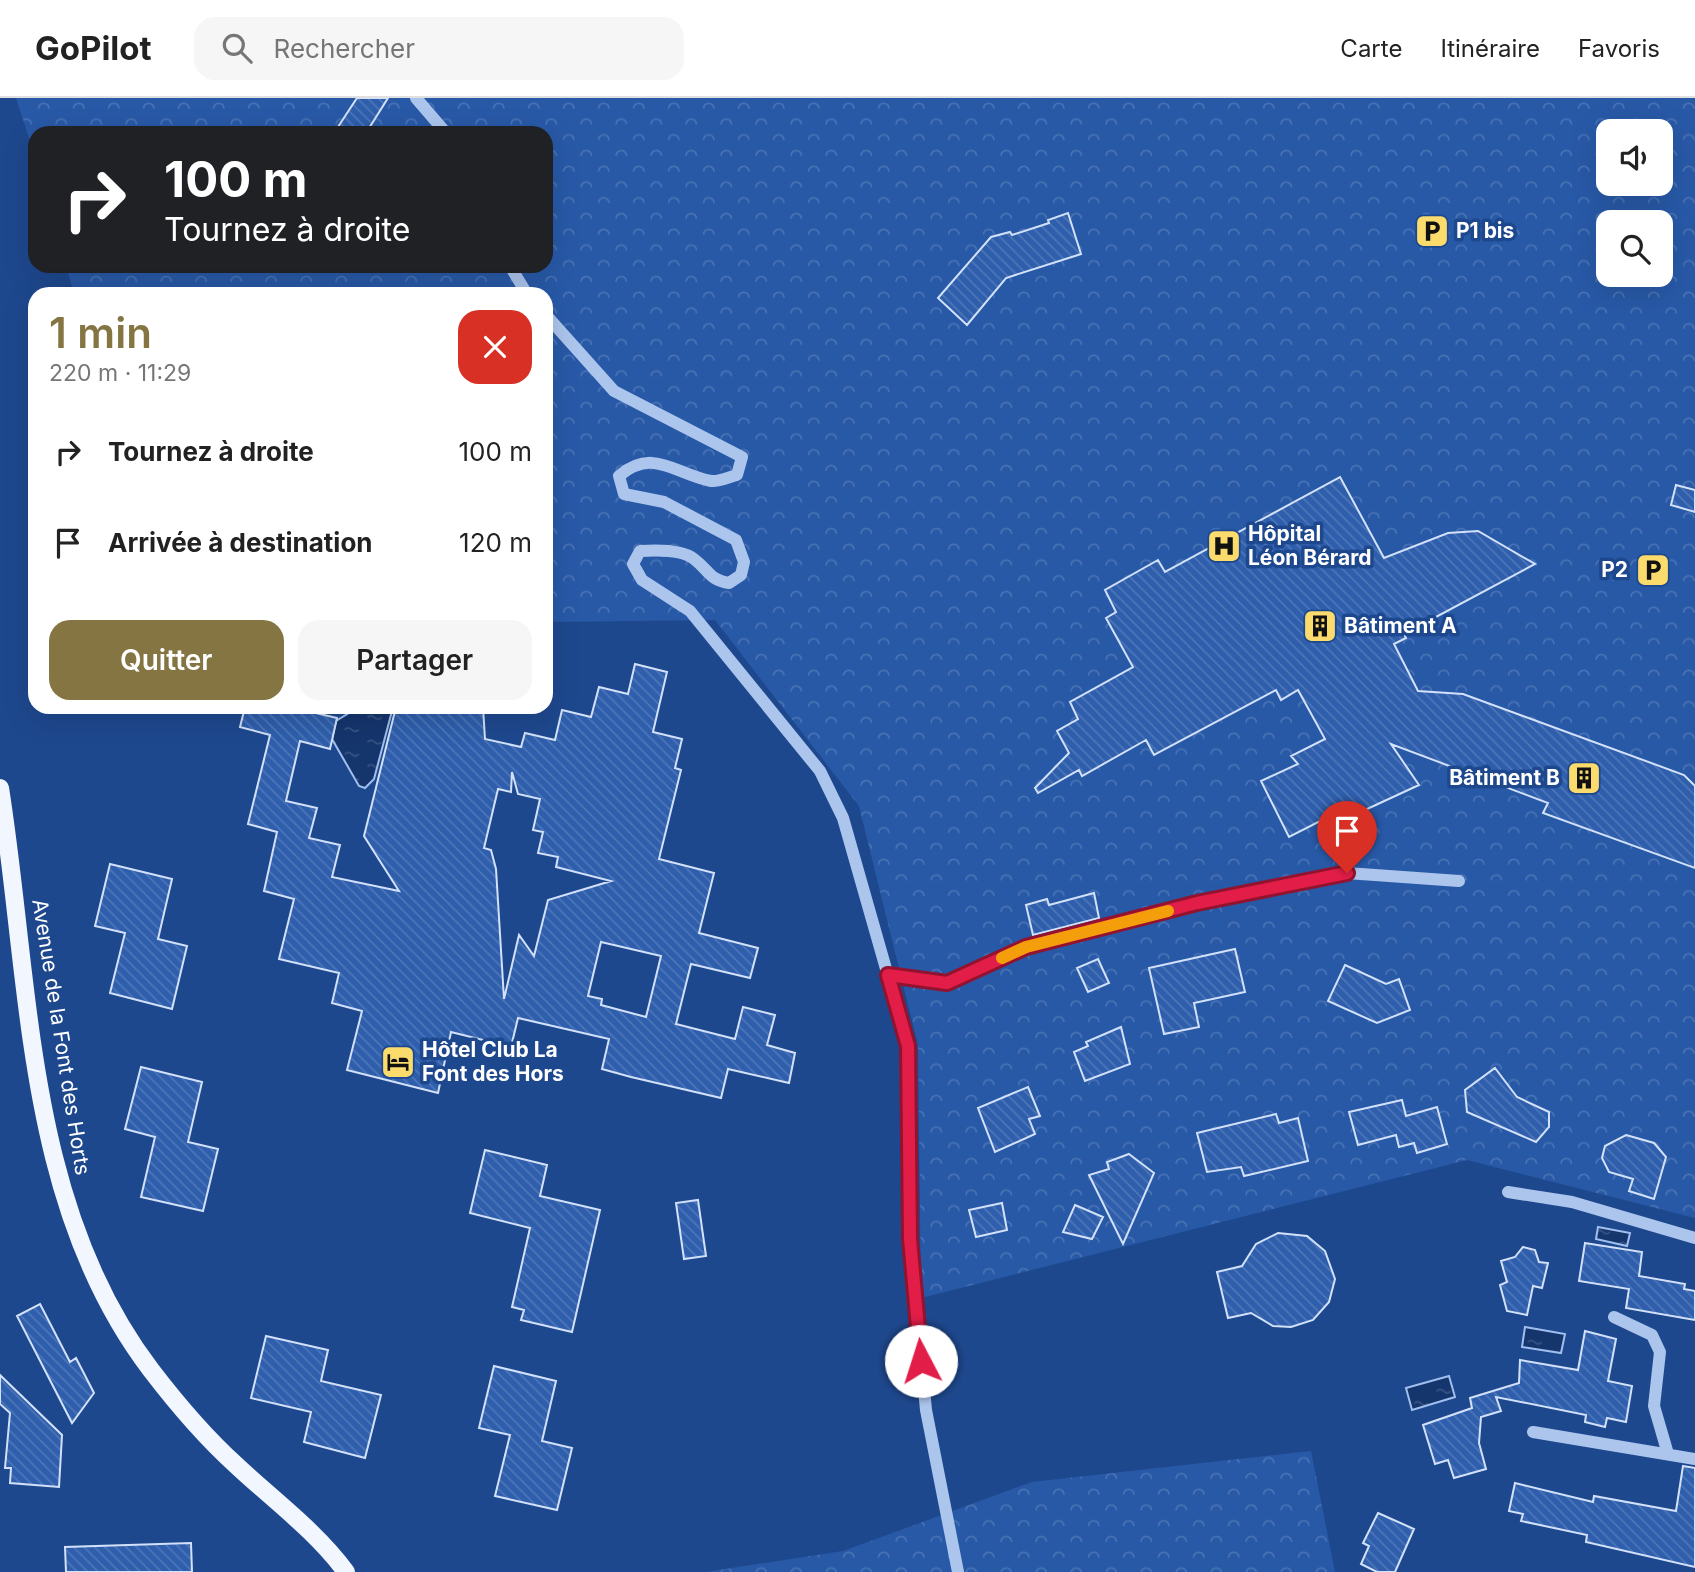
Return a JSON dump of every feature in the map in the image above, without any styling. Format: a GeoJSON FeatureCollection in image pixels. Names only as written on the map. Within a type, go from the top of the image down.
{"type":"FeatureCollection","features":[{"type":"Feature","properties":{"kind":"main road","name":"Avenue de la Font des Horts"},"geometry":{"type":"LineString","coordinates":[[0,788],[47,1121],[61,1184],[85,1257],[117,1319],[149,1367],[189,1417],[346,1572]]}},
{"type":"Feature","properties":{"kind":"street"},"geometry":{"type":"LineString","coordinates":[[416,98],[440,126]]}},
{"type":"Feature","properties":{"kind":"street"},"geometry":{"type":"LineString","coordinates":[[553,323],[614,391],[742,457],[737,475],[713,482],[653,461],[631,466],[619,476],[624,494],[663,502],[737,540],[744,562],[741,575],[729,583],[714,580],[692,556],[659,550],[640,551],[633,564],[642,580],[690,611],[820,771],[843,818],[908,1046],[910,1239],[926,1410],[958,1572]]}},
{"type":"Feature","properties":{"kind":"street"},"geometry":{"type":"LineString","coordinates":[[888,975],[947,983],[1026,947],[1197,903],[1347,873],[1459,881]]}},
{"type":"Feature","properties":{"kind":"street"},"geometry":{"type":"LineString","coordinates":[[1508,1192],[1572,1202],[1695,1238]]}},
{"type":"Feature","properties":{"kind":"street"},"geometry":{"type":"LineString","coordinates":[[1614,1317],[1652,1335],[1660,1352],[1654,1406],[1668,1454]]}},
{"type":"Feature","properties":{"kind":"street"},"geometry":{"type":"LineString","coordinates":[[1533,1432],[1695,1459]]}},
{"type":"Feature","properties":{"kind":"green space","name":"Hôpital Léon Bérard"},"geometry":{"type":"Polygon","coordinates":[[[16,98],[1695,98],[1695,1218],[1467,1160],[921,1298],[918,1045],[859,806],[715,620],[553,622],[553,287],[72,287],[68,273],[553,273],[553,126],[28,126],[28,135],[16,98]]]}},
{"type":"Feature","properties":{"kind":"green space"},"geometry":{"type":"Polygon","coordinates":[[[1311,1451],[1335,1572],[706,1572],[843,1551],[1032,1482],[1311,1451]]]}},
{"type":"Feature","properties":{"kind":"water"},"geometry":{"type":"Polygon","coordinates":[[[348,714],[391,714],[374,779],[365,788],[359,786],[332,739],[336,721],[348,714]]]}},
{"type":"Feature","properties":{"kind":"water"},"geometry":{"type":"Polygon","coordinates":[[[1598,1227],[1630,1233],[1627,1246],[1596,1239],[1598,1227]]]}},
{"type":"Feature","properties":{"kind":"water"},"geometry":{"type":"Polygon","coordinates":[[[1525,1327],[1565,1334],[1561,1353],[1522,1347],[1525,1327]]]}},
{"type":"Feature","properties":{"kind":"water"},"geometry":{"type":"Polygon","coordinates":[[[1449,1376],[1455,1397],[1412,1410],[1406,1388],[1449,1376]]]}},
{"type":"Feature","properties":{"kind":"building"},"geometry":{"type":"Polygon","coordinates":[[[357,98],[388,98],[370,126],[339,126],[357,98]]]}},
{"type":"Feature","properties":{"kind":"building"},"geometry":{"type":"Polygon","coordinates":[[[1068,213],[1081,254],[1006,278],[967,325],[938,298],[991,237],[1010,232],[1012,235],[1049,223],[1048,220],[1068,213]]]}},
{"type":"Feature","properties":{"kind":"building"},"geometry":{"type":"Polygon","coordinates":[[[1340,477],[1384,558],[1448,533],[1478,531],[1535,564],[1404,634],[1406,638],[1394,644],[1418,691],[1463,694],[1684,775],[1695,786],[1695,868],[1543,813],[1548,803],[1391,744],[1419,785],[1339,822],[1332,815],[1289,837],[1261,781],[1298,764],[1291,756],[1325,739],[1298,690],[1281,700],[1276,690],[1154,755],[1146,740],[1082,776],[1079,770],[1038,793],[1035,788],[1069,753],[1057,731],[1078,719],[1070,702],[1133,667],[1106,618],[1116,612],[1105,590],[1158,560],[1165,572],[1340,477]]]}},
{"type":"Feature","properties":{"kind":"building"},"geometry":{"type":"Polygon","coordinates":[[[1676,485],[1695,490],[1695,512],[1671,505],[1676,485]]]}},
{"type":"Feature","properties":{"kind":"building"},"geometry":{"type":"Polygon","coordinates":[[[635,664],[667,672],[653,732],[682,739],[675,768],[681,770],[659,859],[714,873],[699,933],[758,948],[750,978],[691,964],[676,1024],[735,1039],[743,1007],[775,1015],[767,1045],[795,1053],[789,1083],[728,1069],[721,1098],[631,1077],[602,1069],[609,1039],[518,1018],[511,1047],[451,1032],[438,1093],[347,1070],[362,1011],[332,1003],[339,973],[279,959],[294,899],[264,891],[277,832],[248,824],[270,735],[240,727],[243,714],[320,714],[337,718],[330,749],[300,741],[286,801],[317,808],[309,838],[340,845],[332,877],[399,891],[364,836],[394,714],[483,714],[485,739],[521,747],[525,733],[555,740],[562,710],[591,717],[599,687],[628,694],[635,664]],[[512,772],[511,792],[498,789],[484,848],[491,850],[496,869],[504,999],[519,935],[534,956],[548,900],[611,881],[556,867],[558,857],[538,853],[543,832],[533,830],[540,799],[518,794],[512,772]],[[601,942],[588,996],[602,999],[601,1005],[646,1017],[661,956],[601,942]]]}},
{"type":"Feature","properties":{"kind":"building"},"geometry":{"type":"Polygon","coordinates":[[[110,864],[172,879],[158,939],[187,946],[172,1009],[110,993],[125,933],[95,926],[110,864]]]}},
{"type":"Feature","properties":{"kind":"building"},"geometry":{"type":"Polygon","coordinates":[[[1094,893],[1099,918],[1033,935],[1026,905],[1047,899],[1049,905],[1094,893]]]}},
{"type":"Feature","properties":{"kind":"building"},"geometry":{"type":"Polygon","coordinates":[[[1235,949],[1245,992],[1194,1003],[1199,1027],[1164,1034],[1149,968],[1235,949]]]}},
{"type":"Feature","properties":{"kind":"building"},"geometry":{"type":"Polygon","coordinates":[[[1098,959],[1109,983],[1088,992],[1077,968],[1098,959]]]}},
{"type":"Feature","properties":{"kind":"building"},"geometry":{"type":"Polygon","coordinates":[[[1345,965],[1386,984],[1399,979],[1410,1010],[1377,1023],[1328,1001],[1345,965]]]}},
{"type":"Feature","properties":{"kind":"building"},"geometry":{"type":"Polygon","coordinates":[[[1121,1027],[1130,1064],[1085,1081],[1074,1052],[1088,1046],[1086,1042],[1121,1027]]]}},
{"type":"Feature","properties":{"kind":"building"},"geometry":{"type":"Polygon","coordinates":[[[141,1067],[202,1082],[188,1142],[218,1149],[203,1211],[141,1197],[155,1137],[125,1129],[141,1067]]]}},
{"type":"Feature","properties":{"kind":"building"},"geometry":{"type":"Polygon","coordinates":[[[1495,1068],[1517,1097],[1549,1112],[1549,1127],[1536,1142],[1467,1112],[1465,1090],[1495,1068]]]}},
{"type":"Feature","properties":{"kind":"building"},"geometry":{"type":"Polygon","coordinates":[[[1028,1087],[1040,1116],[1029,1119],[1035,1134],[995,1152],[978,1108],[1028,1087]]]}},
{"type":"Feature","properties":{"kind":"building"},"geometry":{"type":"Polygon","coordinates":[[[1402,1100],[1406,1116],[1437,1107],[1447,1144],[1417,1153],[1414,1143],[1399,1147],[1396,1135],[1358,1145],[1349,1112],[1402,1100]]]}},
{"type":"Feature","properties":{"kind":"building"},"geometry":{"type":"Polygon","coordinates":[[[1276,1114],[1279,1123],[1298,1118],[1308,1161],[1244,1176],[1241,1167],[1207,1172],[1197,1133],[1276,1114]]]}},
{"type":"Feature","properties":{"kind":"building"},"geometry":{"type":"Polygon","coordinates":[[[1626,1135],[1654,1143],[1666,1157],[1654,1199],[1629,1191],[1633,1179],[1609,1172],[1602,1158],[1605,1146],[1626,1135]]]}},
{"type":"Feature","properties":{"kind":"building"},"geometry":{"type":"Polygon","coordinates":[[[485,1150],[547,1165],[540,1196],[600,1210],[572,1332],[521,1320],[524,1310],[512,1307],[530,1228],[470,1213],[485,1150]]]}},
{"type":"Feature","properties":{"kind":"building"},"geometry":{"type":"Polygon","coordinates":[[[1129,1154],[1154,1173],[1123,1244],[1089,1175],[1109,1169],[1107,1162],[1129,1154]]]}},
{"type":"Feature","properties":{"kind":"building"},"geometry":{"type":"Polygon","coordinates":[[[698,1200],[706,1256],[684,1259],[676,1203],[698,1200]]]}},
{"type":"Feature","properties":{"kind":"building"},"geometry":{"type":"Polygon","coordinates":[[[1002,1203],[1007,1230],[976,1237],[969,1210],[1002,1203]]]}},
{"type":"Feature","properties":{"kind":"building"},"geometry":{"type":"Polygon","coordinates":[[[1075,1205],[1103,1217],[1092,1239],[1063,1232],[1075,1205]]]}},
{"type":"Feature","properties":{"kind":"building"},"geometry":{"type":"Polygon","coordinates":[[[1278,1233],[1307,1236],[1325,1251],[1335,1279],[1329,1302],[1313,1320],[1291,1327],[1273,1326],[1251,1313],[1228,1318],[1217,1272],[1242,1266],[1256,1244],[1278,1233]]]}},
{"type":"Feature","properties":{"kind":"building"},"geometry":{"type":"Polygon","coordinates":[[[1585,1243],[1642,1252],[1639,1276],[1685,1284],[1684,1289],[1695,1291],[1695,1320],[1626,1308],[1629,1289],[1579,1281],[1585,1243]]]}},
{"type":"Feature","properties":{"kind":"building"},"geometry":{"type":"Polygon","coordinates":[[[1523,1247],[1535,1250],[1539,1262],[1548,1263],[1542,1288],[1533,1286],[1527,1315],[1507,1311],[1500,1285],[1507,1282],[1501,1261],[1515,1257],[1523,1247]]]}},
{"type":"Feature","properties":{"kind":"building"},"geometry":{"type":"Polygon","coordinates":[[[40,1304],[70,1362],[76,1358],[94,1393],[72,1423],[17,1316],[40,1304]]]}},
{"type":"Feature","properties":{"kind":"building"},"geometry":{"type":"Polygon","coordinates":[[[1585,1331],[1616,1339],[1608,1381],[1632,1386],[1626,1422],[1607,1418],[1605,1427],[1585,1422],[1586,1415],[1496,1397],[1501,1411],[1481,1417],[1479,1443],[1486,1469],[1454,1478],[1448,1460],[1435,1464],[1423,1425],[1472,1408],[1470,1398],[1519,1383],[1520,1360],[1578,1370],[1585,1331]]]}},
{"type":"Feature","properties":{"kind":"building"},"geometry":{"type":"Polygon","coordinates":[[[266,1336],[328,1350],[321,1381],[381,1395],[365,1458],[304,1442],[311,1412],[251,1398],[266,1336]]]}},
{"type":"Feature","properties":{"kind":"building"},"geometry":{"type":"Polygon","coordinates":[[[494,1366],[556,1381],[542,1441],[572,1448],[557,1510],[495,1496],[510,1435],[479,1428],[494,1366]]]}},
{"type":"Feature","properties":{"kind":"building"},"geometry":{"type":"Polygon","coordinates":[[[0,1375],[62,1435],[59,1487],[10,1483],[11,1468],[5,1468],[10,1413],[0,1404],[0,1375]]]}},
{"type":"Feature","properties":{"kind":"building"},"geometry":{"type":"Polygon","coordinates":[[[1683,1466],[1695,1468],[1695,1567],[1586,1542],[1587,1535],[1521,1521],[1523,1514],[1509,1511],[1515,1483],[1593,1502],[1594,1496],[1676,1511],[1683,1466]]]}},
{"type":"Feature","properties":{"kind":"building"},"geometry":{"type":"Polygon","coordinates":[[[1378,1513],[1414,1529],[1395,1572],[1377,1572],[1361,1564],[1369,1546],[1363,1543],[1378,1513]]]}},
{"type":"Feature","properties":{"kind":"building"},"geometry":{"type":"Polygon","coordinates":[[[191,1543],[192,1572],[66,1572],[65,1547],[191,1543]]]}},
{"type":"Feature","properties":{"kind":"slow traffic"},"geometry":{"type":"LineString","coordinates":[[1002,958],[1026,947],[1168,911]]}},
{"type":"Feature","properties":{"kind":"place","name":"P1 bis"},"geometry":{"type":"Point","coordinates":[1432,231]}},
{"type":"Feature","properties":{"kind":"place","name":"Hôpital Léon Bérard"},"geometry":{"type":"Point","coordinates":[1224,546]}},
{"type":"Feature","properties":{"kind":"place","name":"P2"},"geometry":{"type":"Point","coordinates":[1653,570]}},
{"type":"Feature","properties":{"kind":"place","name":"Bâtiment A"},"geometry":{"type":"Point","coordinates":[1320,626]}},
{"type":"Feature","properties":{"kind":"place","name":"Bâtiment B"},"geometry":{"type":"Point","coordinates":[1584,778]}},
{"type":"Feature","properties":{"kind":"place","name":"Hôtel Club La Font des Hors"},"geometry":{"type":"Point","coordinates":[398,1062]}},
{"type":"Feature","properties":{"kind":"route"},"geometry":{"type":"LineString","coordinates":[[921,1361],[910,1239],[908,1046],[888,975],[947,983],[1026,947],[1197,903],[1347,873]]}}]}
